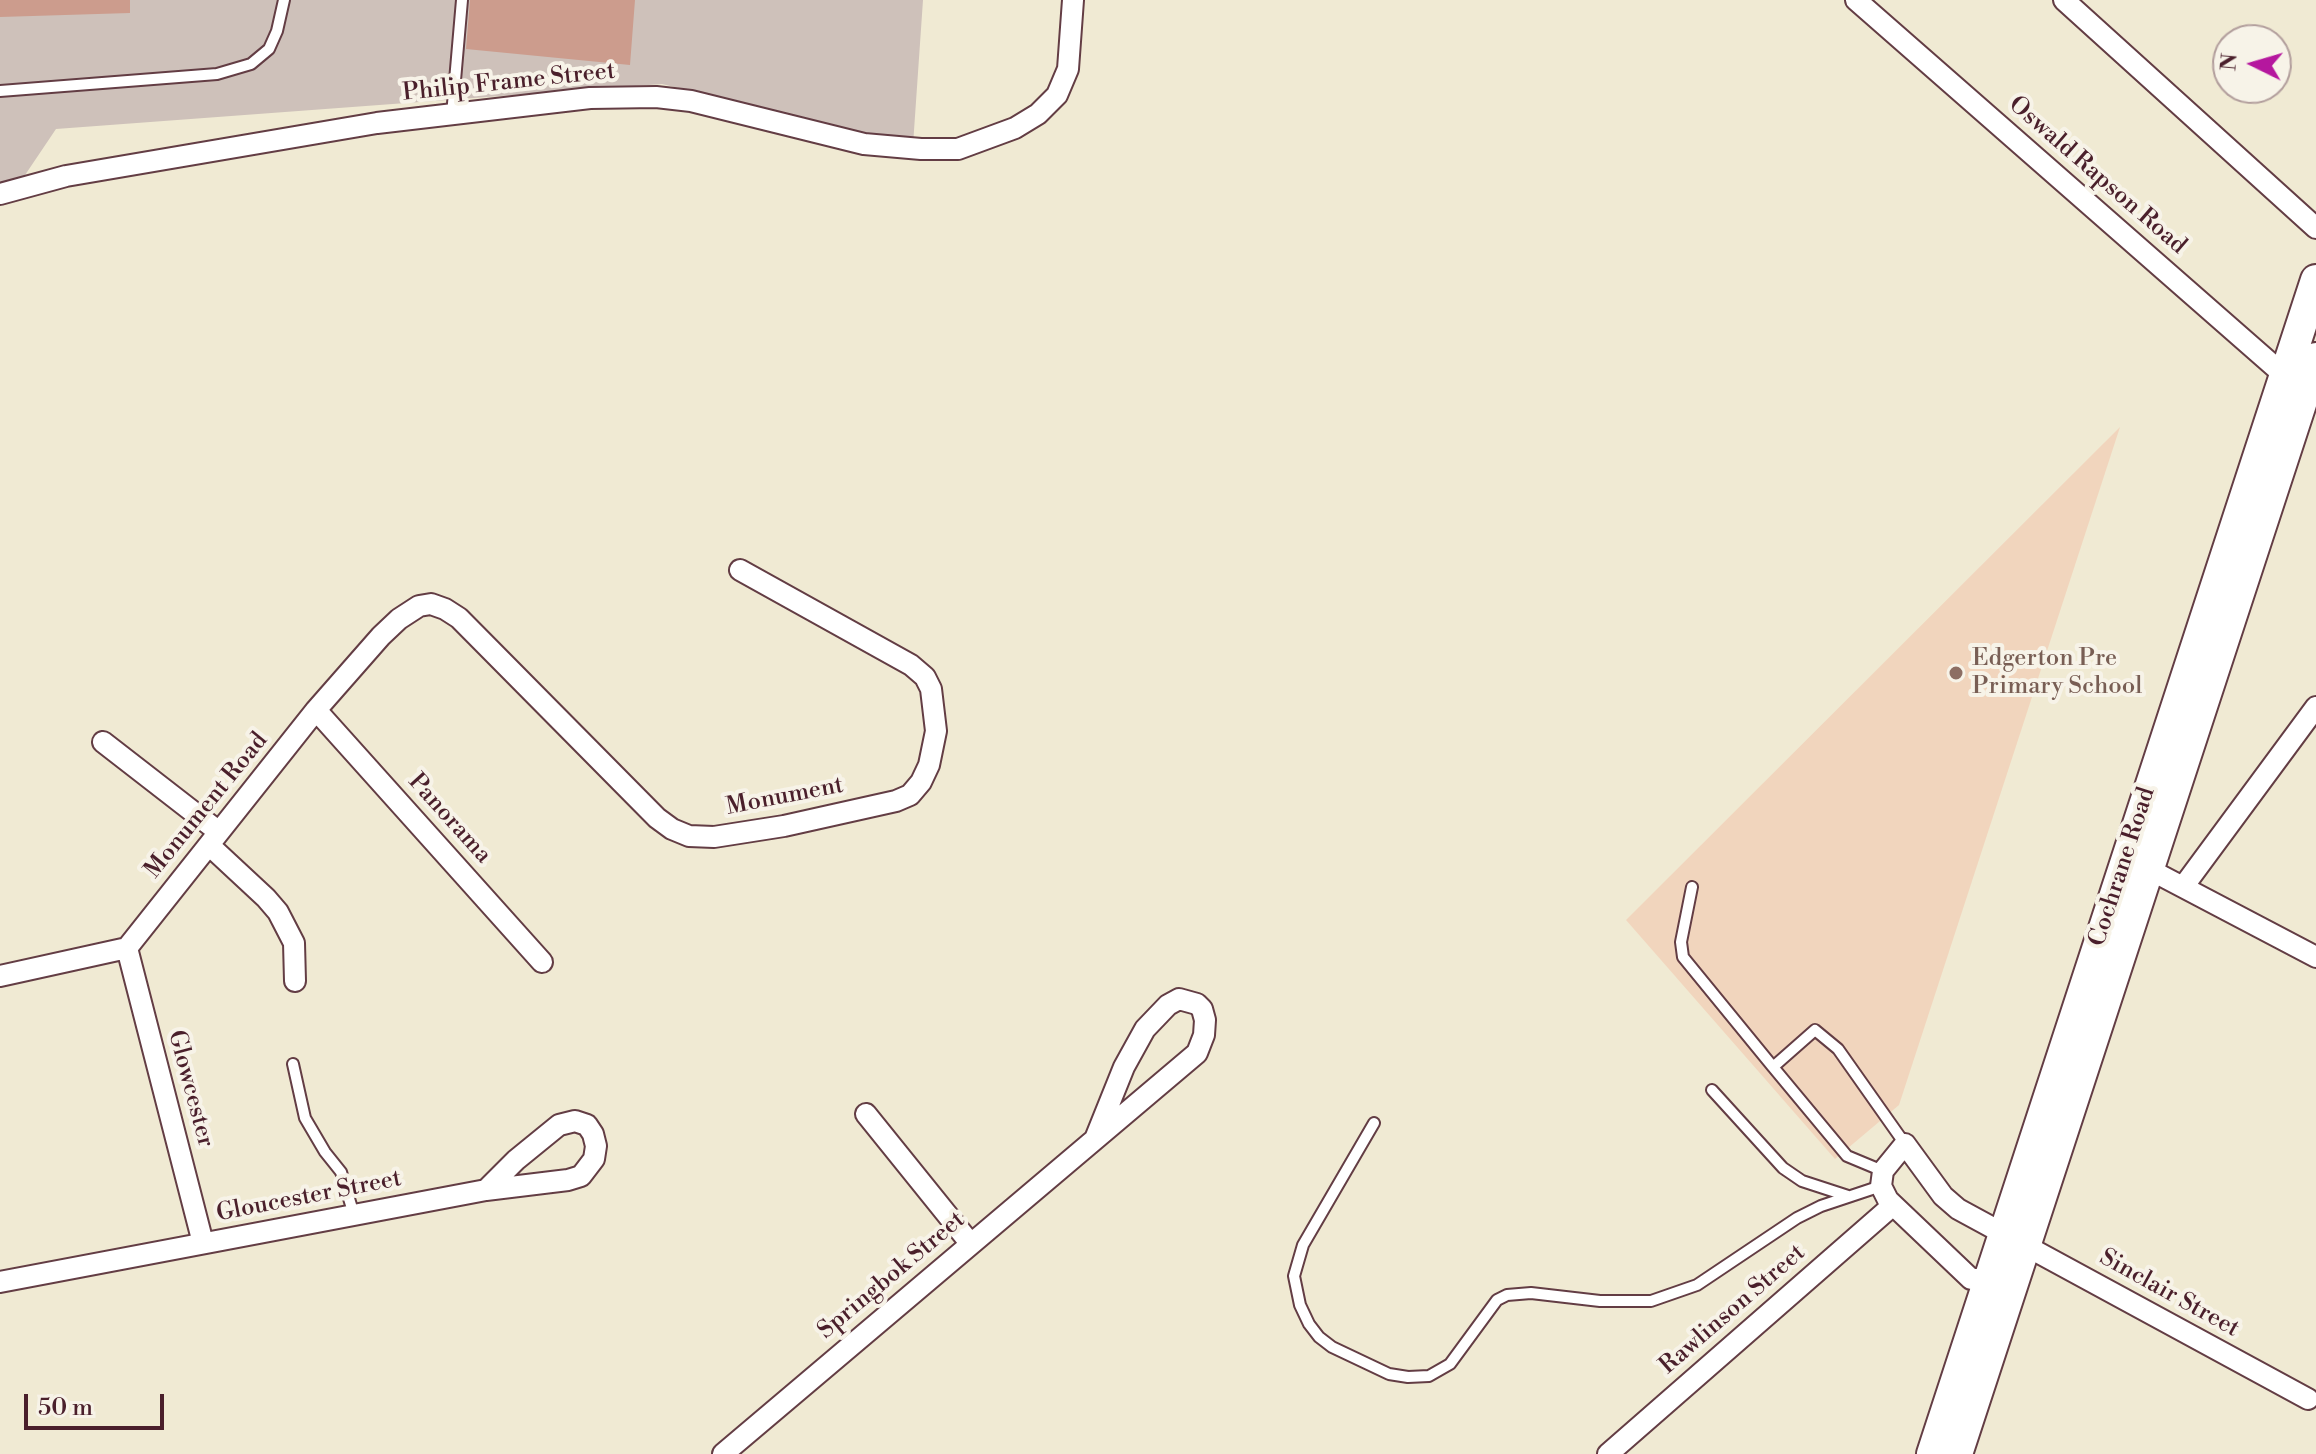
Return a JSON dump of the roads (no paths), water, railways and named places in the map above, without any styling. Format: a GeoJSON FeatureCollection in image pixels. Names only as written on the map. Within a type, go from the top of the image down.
{"type":"FeatureCollection","features":[{"type":"Feature","properties":{"kind":"street","name":"Philip Frame Street"},"geometry":{"type":"LineString","coordinates":[[0,194],[66,176],[377,123],[590,98],[656,97],[691,101],[864,144],[958,149],[1015,128],[1038,114],[1057,95],[1068,69],[1073,0]]}},
{"type":"Feature","properties":{"kind":"street","name":"Oswald Rapson Road"},"geometry":{"type":"LineString","coordinates":[[1856,0],[2303,371]]}},
{"type":"Feature","properties":{"kind":"street"},"geometry":{"type":"LineString","coordinates":[[2064,0],[2316,228]]}},
{"type":"Feature","properties":{"kind":"street","name":"Cochrane Road"},"geometry":{"type":"LineString","coordinates":[[1957,1454],[2002,1279],[2303,371],[2316,280]]}},
{"type":"Feature","properties":{"kind":"street","name":"Monument"},"geometry":{"type":"LineString","coordinates":[[419,606],[431,604],[459,618],[657,818],[689,836],[714,837],[784,826],[896,801],[910,795],[929,765],[936,731],[931,689],[925,677],[911,665],[740,570]]}},
{"type":"Feature","properties":{"kind":"street","name":"Monument Road"},"geometry":{"type":"LineString","coordinates":[[127,948],[316,710],[381,636],[419,606]]}},
{"type":"Feature","properties":{"kind":"street"},"geometry":{"type":"LineString","coordinates":[[2183,887],[2316,707]]}},
{"type":"Feature","properties":{"kind":"street","name":"Panorama"},"geometry":{"type":"LineString","coordinates":[[316,710],[542,962]]}},
{"type":"Feature","properties":{"kind":"street"},"geometry":{"type":"LineString","coordinates":[[103,742],[214,838],[278,912],[294,943],[295,981]]}},
{"type":"Feature","properties":{"kind":"street"},"geometry":{"type":"LineString","coordinates":[[2138,863],[2314,954]]}},
{"type":"Feature","properties":{"kind":"street"},"geometry":{"type":"LineString","coordinates":[[0,976],[127,948]]}},
{"type":"Feature","properties":{"kind":"street","name":"Glowcester"},"geometry":{"type":"LineString","coordinates":[[127,948],[203,1243]]}},
{"type":"Feature","properties":{"kind":"street","name":"Springbok Street"},"geometry":{"type":"LineString","coordinates":[[723,1454],[1197,1053],[1204,1035],[1205,1020],[1197,1004],[1179,999],[1168,1005],[1145,1029],[1124,1067],[1095,1139]]}},
{"type":"Feature","properties":{"kind":"street"},"geometry":{"type":"LineString","coordinates":[[866,1114],[970,1243]]}},
{"type":"Feature","properties":{"kind":"street","name":"Gloucester Street"},"geometry":{"type":"LineString","coordinates":[[0,1282],[486,1190],[581,1176],[594,1159],[596,1146],[593,1134],[587,1125],[575,1121],[559,1125],[516,1160],[486,1190]]}},
{"type":"Feature","properties":{"kind":"street"},"geometry":{"type":"LineString","coordinates":[[1905,1144],[1882,1179],[1892,1206],[1971,1279],[2002,1279]]}},
{"type":"Feature","properties":{"kind":"street","name":"Sinclair Street"},"geometry":{"type":"LineString","coordinates":[[1905,1144],[1951,1204],[2308,1399]]}},
{"type":"Feature","properties":{"kind":"street","name":"Rawlinson Street"},"geometry":{"type":"LineString","coordinates":[[1614,1452],[1892,1206]]}},
{"type":"Feature","properties":{"kind":"street","name":"Cochrane Road"},"geometry":{"type":"LineString","coordinates":[[1932,1454],[2002,1279]]}},
{"type":"Feature","properties":{"kind":"lane"},"geometry":{"type":"LineString","coordinates":[[0,91],[217,74],[251,64],[269,49],[284,0]]}},
{"type":"Feature","properties":{"kind":"lane"},"geometry":{"type":"LineString","coordinates":[[452,115],[462,0]]}},
{"type":"Feature","properties":{"kind":"lane"},"geometry":{"type":"LineString","coordinates":[[1692,887],[1681,942],[1683,957],[1847,1156],[1882,1179]]}},
{"type":"Feature","properties":{"kind":"lane"},"geometry":{"type":"LineString","coordinates":[[1773,1067],[1815,1030],[1838,1049],[1905,1144]]}},
{"type":"Feature","properties":{"kind":"lane"},"geometry":{"type":"LineString","coordinates":[[293,1064],[305,1118],[341,1172],[354,1215]]}},
{"type":"Feature","properties":{"kind":"lane"},"geometry":{"type":"LineString","coordinates":[[1712,1090],[1783,1168],[1802,1181],[1848,1196]]}},
{"type":"Feature","properties":{"kind":"lane"},"geometry":{"type":"LineString","coordinates":[[1374,1123],[1303,1245],[1294,1276],[1300,1305],[1319,1337],[1332,1347],[1389,1374],[1408,1377],[1429,1376],[1450,1364],[1497,1300],[1507,1295],[1517,1293],[1600,1301],[1651,1301],[1697,1285],[1797,1218],[1882,1179]]}},
{"type":"Feature","properties":{"kind":"place","name":"Edgerton Pre Primary School"},"geometry":{"type":"Point","coordinates":[1956,673]}}]}
